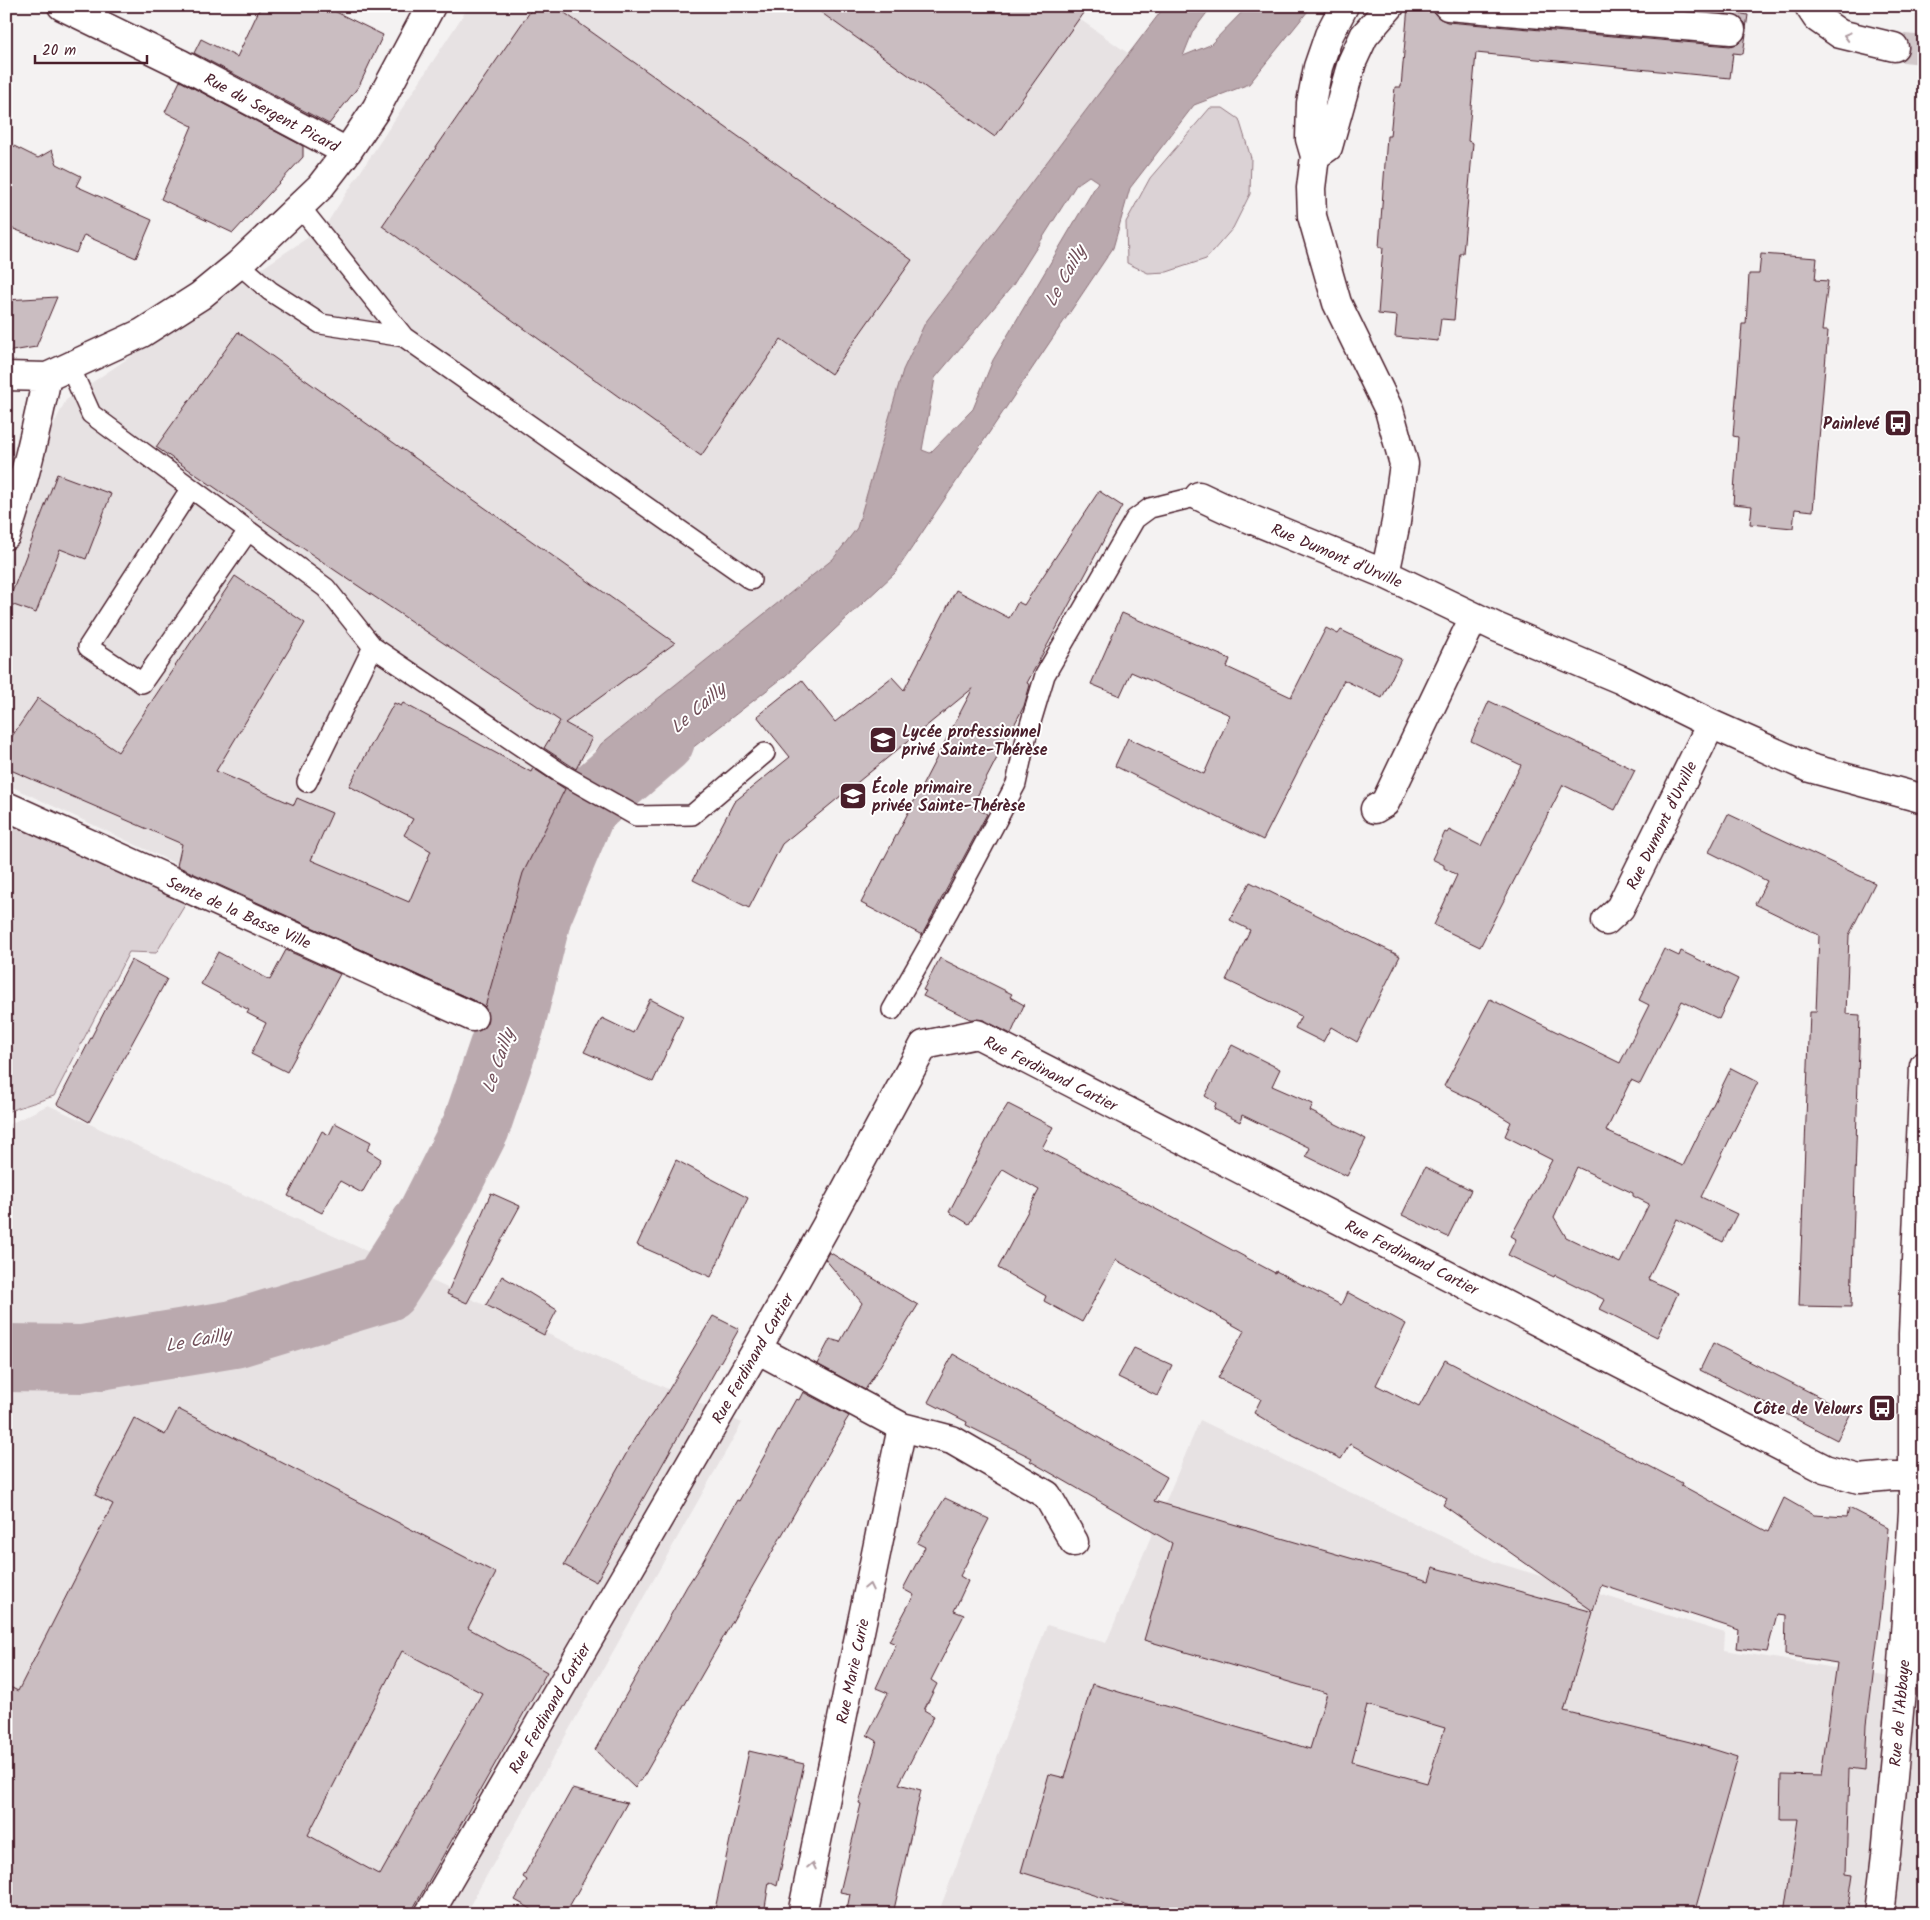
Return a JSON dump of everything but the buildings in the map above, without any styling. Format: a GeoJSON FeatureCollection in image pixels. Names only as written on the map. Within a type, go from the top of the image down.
{"type":"FeatureCollection","features":[{"type":"Feature","properties":{"kind":"street","name":"Rue du Sergent Picard"},"geometry":{"type":"LineString","coordinates":[[62,6],[181,64],[347,152]]}},
{"type":"Feature","properties":{"kind":"street"},"geometry":{"type":"LineString","coordinates":[[6,376],[58,372],[142,333],[200,296],[239,264],[320,187],[347,152],[376,109],[431,6]]}},
{"type":"Feature","properties":{"kind":"street"},"geometry":{"type":"LineString","coordinates":[[1344,6],[1329,35],[1318,67],[1311,103],[1310,140],[1315,156],[1311,188],[1312,216],[1337,303],[1389,410],[1404,464],[1396,522],[1385,574]]}},
{"type":"Feature","properties":{"kind":"street"},"geometry":{"type":"LineString","coordinates":[[1315,156],[1328,147],[1352,62],[1364,36],[1390,6]]}},
{"type":"Feature","properties":{"kind":"street"},"geometry":{"type":"LineString","coordinates":[[1448,6],[1731,30]]}},
{"type":"Feature","properties":{"kind":"street"},"geometry":{"type":"LineString","coordinates":[[1809,6],[1817,18],[1840,34],[1894,47]]}},
{"type":"Feature","properties":{"kind":"street"},"geometry":{"type":"LineString","coordinates":[[6,535],[58,372]]}},
{"type":"Feature","properties":{"kind":"street","name":"Rue Dumont d'Urville"},"geometry":{"type":"LineString","coordinates":[[1199,496],[1385,574],[1474,617],[1622,680],[1711,724],[1810,768],[1924,799]]}},
{"type":"Feature","properties":{"kind":"street"},"geometry":{"type":"LineString","coordinates":[[1375,809],[1385,803],[1474,617]]}},
{"type":"Feature","properties":{"kind":"street","name":"Rue Dumont d'Urville"},"geometry":{"type":"LineString","coordinates":[[1606,921],[1620,908],[1711,724]]}},
{"type":"Feature","properties":{"kind":"street","name":"Sente de la Basse Ville"},"geometry":{"type":"LineString","coordinates":[[6,806],[473,1017]]}},
{"type":"Feature","properties":{"kind":"street","name":"Rue Ferdinand Cartier"},"geometry":{"type":"LineString","coordinates":[[430,1914],[757,1349],[924,1044],[977,1034],[1825,1469],[1859,1479],[1912,1476]]}},
{"type":"Feature","properties":{"kind":"street","name":"Rue de l'Abbaye"},"geometry":{"type":"LineString","coordinates":[[1879,1914],[1901,1689],[1912,1511],[1924,1066]]}},
{"type":"Feature","properties":{"kind":"street"},"geometry":{"type":"LineString","coordinates":[[757,1349],[902,1427],[952,1440],[1047,1495],[1074,1542]]}},
{"type":"Feature","properties":{"kind":"street","name":"Rue Marie Curie"},"geometry":{"type":"LineString","coordinates":[[802,1914],[902,1427]]}},
{"type":"Feature","properties":{"kind":"lane"},"geometry":{"type":"LineString","coordinates":[[300,207],[404,337],[751,580]]}},
{"type":"Feature","properties":{"kind":"lane"},"geometry":{"type":"LineString","coordinates":[[239,264],[270,291],[321,324],[404,337]]}},
{"type":"Feature","properties":{"kind":"lane"},"geometry":{"type":"LineString","coordinates":[[58,372],[91,414],[326,588],[373,647],[562,774],[636,816],[692,815],[765,753]]}},
{"type":"Feature","properties":{"kind":"lane"},"geometry":{"type":"LineString","coordinates":[[191,488],[88,647],[142,683],[248,531]]}},
{"type":"Feature","properties":{"kind":"lane"},"geometry":{"type":"LineString","coordinates":[[892,1010],[949,910],[1016,784],[1026,738],[1045,675],[1135,519],[1150,508],[1199,496]]}},
{"type":"Feature","properties":{"kind":"lane"},"geometry":{"type":"LineString","coordinates":[[307,782],[373,647]]}},
{"type":"Feature","properties":{"kind":"shaded area"},"geometry":{"type":"Polygon","coordinates":[[[469,6],[1061,6],[1129,54],[914,352],[864,528],[827,575],[584,757],[525,877],[488,1010],[6,784],[6,568],[52,428],[66,400],[325,226],[469,6]]]}},
{"type":"Feature","properties":{"kind":"shaded area"},"geometry":{"type":"Polygon","coordinates":[[[1210,108],[1223,108],[1239,119],[1251,158],[1250,194],[1233,228],[1206,259],[1167,272],[1148,273],[1127,263],[1126,222],[1150,178],[1210,108]]]}},
{"type":"Feature","properties":{"kind":"shaded area"},"geometry":{"type":"Polygon","coordinates":[[[6,820],[188,900],[156,953],[129,952],[54,1096],[6,1112],[6,820]]]}},
{"type":"Feature","properties":{"kind":"shaded area"},"geometry":{"type":"Polygon","coordinates":[[[48,1105],[742,1423],[465,1914],[6,1914],[6,1126],[48,1105]]]}},
{"type":"Feature","properties":{"kind":"shaded area"},"geometry":{"type":"Polygon","coordinates":[[[1200,1420],[1495,1562],[1725,1633],[1724,1650],[1902,1679],[1924,1685],[1924,1914],[938,1914],[1047,1625],[1106,1643],[1200,1420]]]}},
{"type":"Feature","properties":{"kind":"water"},"geometry":{"type":"Polygon","coordinates":[[[1165,6],[1212,6],[1193,31],[1183,56],[1210,45],[1248,6],[1312,6],[1249,84],[1194,105],[1130,188],[1113,248],[895,573],[784,677],[625,800],[580,776],[601,744],[833,559],[857,528],[903,370],[925,323],[1165,6]],[[1089,176],[1076,185],[1013,285],[935,378],[922,450],[930,453],[973,409],[993,360],[1098,182],[1089,176]]]}},
{"type":"Feature","properties":{"kind":"waterway","name":"Le Cailly"},"geometry":{"type":"LineString","coordinates":[[6,1358],[82,1359],[234,1334],[385,1288],[431,1216],[476,1127],[511,1024],[538,914],[583,807],[661,740]]}},
{"type":"Feature","properties":{"kind":"tunnel"},"geometry":{"type":"LineString","coordinates":[[1894,47],[1924,50]]}},
{"type":"Feature","properties":{"kind":"place","name":"Painlevé"},"geometry":{"type":"Point","coordinates":[1898,423]}},
{"type":"Feature","properties":{"kind":"place","name":"Lycée professionnel privé Sainte-Thérèse"},"geometry":{"type":"Point","coordinates":[883,740]}},
{"type":"Feature","properties":{"kind":"place","name":"École primaire privée Sainte-Thérèse"},"geometry":{"type":"Point","coordinates":[853,796]}},
{"type":"Feature","properties":{"kind":"place","name":"Côte de Velours"},"geometry":{"type":"Point","coordinates":[1882,1408]}}]}
